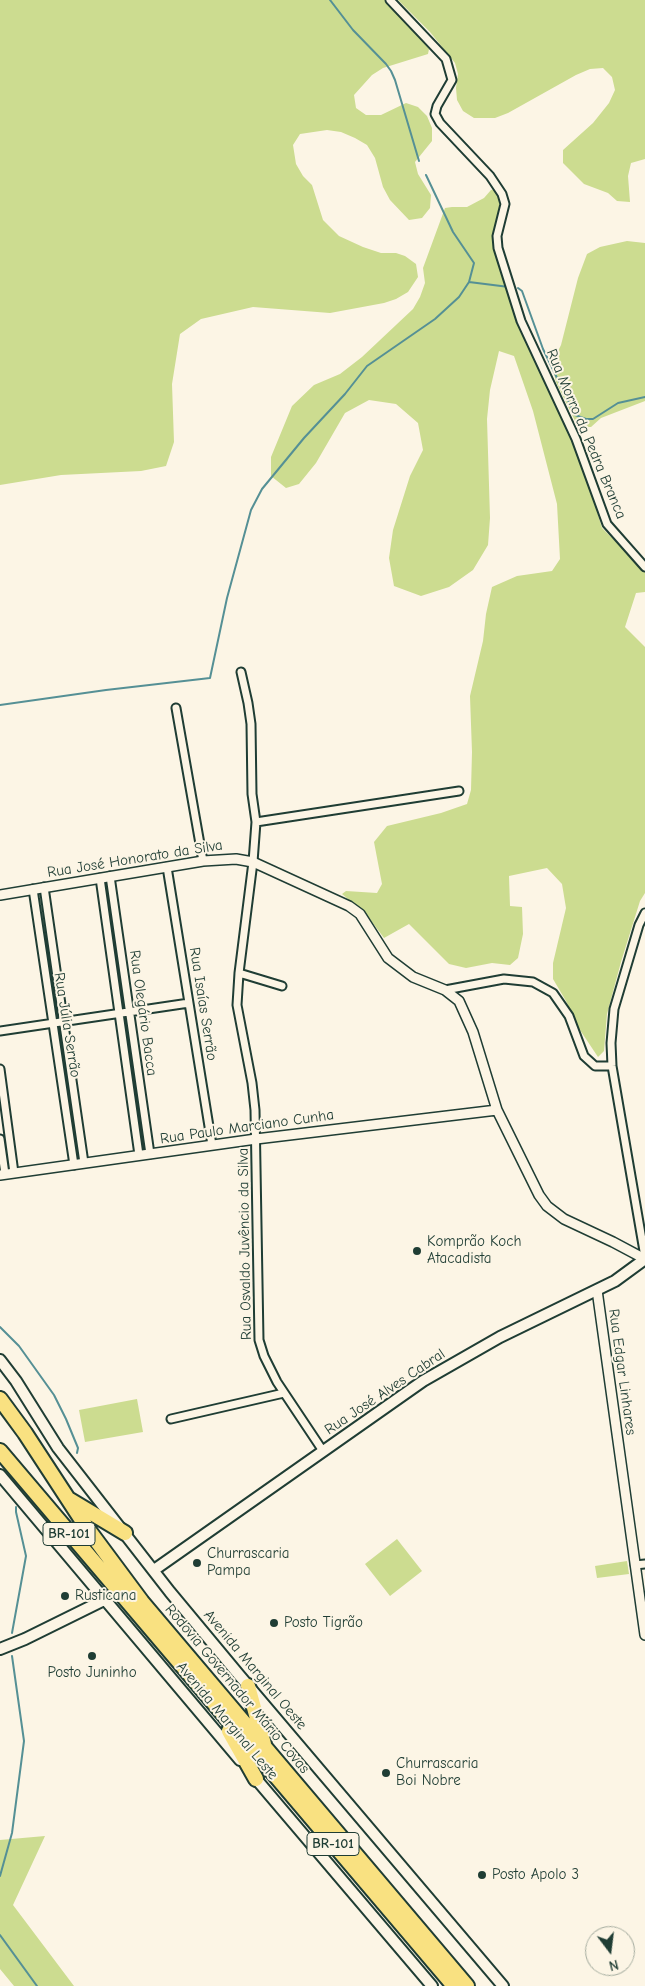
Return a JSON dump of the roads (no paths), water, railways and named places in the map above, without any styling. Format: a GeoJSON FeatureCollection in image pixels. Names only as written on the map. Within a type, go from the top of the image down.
{"type":"FeatureCollection","features":[{"type":"Feature","properties":{"kind":"highway","name":"Rodovia Governador Mário Covas"},"geometry":{"type":"LineString","coordinates":[[0,1399],[21,1426],[66,1497],[142,1602],[467,1986]]}},
{"type":"Feature","properties":{"kind":"highway","name":"Rodovia Governador Mário Covas"},"geometry":{"type":"LineString","coordinates":[[0,1451],[454,1986]]}},
{"type":"Feature","properties":{"kind":"highway"},"geometry":{"type":"LineString","coordinates":[[66,1497],[125,1533]]}},
{"type":"Feature","properties":{"kind":"highway"},"geometry":{"type":"LineString","coordinates":[[248,1686],[266,1750]]}},
{"type":"Feature","properties":{"kind":"highway"},"geometry":{"type":"LineString","coordinates":[[213,1703],[256,1779]]}},
{"type":"Feature","properties":{"kind":"main road","name":"Rua José Alves Cabral"},"geometry":{"type":"LineString","coordinates":[[154,1570],[423,1381],[500,1337],[615,1281],[645,1259]]}},
{"type":"Feature","properties":{"kind":"main road","name":"Avenida Marginal Oeste"},"geometry":{"type":"LineString","coordinates":[[0,1360],[16,1381],[58,1448],[154,1570],[248,1686],[503,1986]]}},
{"type":"Feature","properties":{"kind":"main road","name":"Avenida Marginal Leste"},"geometry":{"type":"LineString","coordinates":[[0,1475],[432,1986]]}},
{"type":"Feature","properties":{"kind":"main road"},"geometry":{"type":"LineString","coordinates":[[0,1649],[25,1639],[104,1600]]}},
{"type":"Feature","properties":{"kind":"street","name":"Rua Morro da Pedra Branca"},"geometry":{"type":"LineString","coordinates":[[390,0],[446,59],[452,80],[437,106],[435,114],[440,123],[490,176],[502,194],[505,204],[497,236],[498,248],[521,321],[576,439],[607,524],[645,567]]}},
{"type":"Feature","properties":{"kind":"street","name":"Rua Osvaldo Juvêncio da Silva"},"geometry":{"type":"LineString","coordinates":[[241,672],[251,724],[252,794],[256,822],[239,973],[238,1010],[252,1083],[256,1138],[259,1340],[264,1356],[284,1393],[323,1451]]}},
{"type":"Feature","properties":{"kind":"street"},"geometry":{"type":"LineString","coordinates":[[176,708],[203,861]]}},
{"type":"Feature","properties":{"kind":"street"},"geometry":{"type":"LineString","coordinates":[[256,822],[459,791]]}},
{"type":"Feature","properties":{"kind":"street","name":"Rua José Honorato da Silva"},"geometry":{"type":"LineString","coordinates":[[0,894],[203,861],[236,858],[253,862],[348,906],[360,914],[388,958],[421,982],[445,990],[454,996],[464,1010],[497,1110],[539,1195],[547,1206],[564,1219],[645,1259]]}},
{"type":"Feature","properties":{"kind":"street","name":"Rua Isaías Serrão"},"geometry":{"type":"LineString","coordinates":[[166,867],[212,1145]]}},
{"type":"Feature","properties":{"kind":"street","name":"Rua Olegário Bacca"},"geometry":{"type":"LineString","coordinates":[[110,876],[150,1154]]}},
{"type":"Feature","properties":{"kind":"street","name":"Rua Olegário Bacca"},"geometry":{"type":"LineString","coordinates":[[100,878],[139,1155]]}},
{"type":"Feature","properties":{"kind":"street","name":"Rua Júlia Serrão"},"geometry":{"type":"LineString","coordinates":[[44,887],[84,1163]]}},
{"type":"Feature","properties":{"kind":"street","name":"Rua Júlia Serrão"},"geometry":{"type":"LineString","coordinates":[[33,889],[74,1165]]}},
{"type":"Feature","properties":{"kind":"street"},"geometry":{"type":"LineString","coordinates":[[645,913],[639,925],[614,1009],[612,1024],[612,1066],[645,1259]]}},
{"type":"Feature","properties":{"kind":"street"},"geometry":{"type":"LineString","coordinates":[[44,962],[54,960]]}},
{"type":"Feature","properties":{"kind":"street"},"geometry":{"type":"LineString","coordinates":[[239,973],[282,986]]}},
{"type":"Feature","properties":{"kind":"street"},"geometry":{"type":"LineString","coordinates":[[445,990],[504,979],[533,982],[553,993],[569,1016],[584,1056],[595,1066],[612,1066]]}},
{"type":"Feature","properties":{"kind":"street"},"geometry":{"type":"LineString","coordinates":[[0,1031],[188,1003]]}},
{"type":"Feature","properties":{"kind":"street"},"geometry":{"type":"LineString","coordinates":[[0,1069],[6,1174]]}},
{"type":"Feature","properties":{"kind":"street","name":"Rua Paulo Marciano Cunha"},"geometry":{"type":"LineString","coordinates":[[6,1174],[256,1138],[497,1110]]}},
{"type":"Feature","properties":{"kind":"street"},"geometry":{"type":"LineString","coordinates":[[0,1139],[6,1174]]}},
{"type":"Feature","properties":{"kind":"street","name":"Rua Edgar Linhares"},"geometry":{"type":"LineString","coordinates":[[597,1290],[645,1635]]}},
{"type":"Feature","properties":{"kind":"street"},"geometry":{"type":"LineString","coordinates":[[171,1419],[284,1393]]}},
{"type":"Feature","properties":{"kind":"street"},"geometry":{"type":"LineString","coordinates":[[635,1565],[645,1564]]}},
{"type":"Feature","properties":{"kind":"waterway"},"geometry":{"type":"LineString","coordinates":[[330,0],[353,30],[391,71],[419,161]]}},
{"type":"Feature","properties":{"kind":"waterway"},"geometry":{"type":"LineString","coordinates":[[0,705],[210,678],[227,598],[251,510],[262,489],[367,366],[435,319],[459,297],[469,282],[474,263],[453,232],[426,175]]}},
{"type":"Feature","properties":{"kind":"waterway"},"geometry":{"type":"LineString","coordinates":[[469,282],[509,287]]}},
{"type":"Feature","properties":{"kind":"waterway"},"geometry":{"type":"LineString","coordinates":[[518,288],[522,291],[543,349],[575,415],[586,419],[593,419],[618,403],[645,397]]}},
{"type":"Feature","properties":{"kind":"waterway"},"geometry":{"type":"LineString","coordinates":[[0,1327],[19,1346],[54,1395],[78,1448],[77,1453]]}},
{"type":"Feature","properties":{"kind":"waterway"},"geometry":{"type":"LineString","coordinates":[[12,1633],[26,1556],[16,1507]]}},
{"type":"Feature","properties":{"kind":"waterway"},"geometry":{"type":"LineString","coordinates":[[0,1876],[12,1833],[24,1741],[12,1656]]}},
{"type":"Feature","properties":{"kind":"waterway"},"geometry":{"type":"LineString","coordinates":[[0,1935],[37,1986]]}},
{"type":"Feature","properties":{"kind":"place","name":"Komprão Koch Atacadista"},"geometry":{"type":"Point","coordinates":[417,1251]}},
{"type":"Feature","properties":{"kind":"place","name":"Churrascaria Pampa"},"geometry":{"type":"Point","coordinates":[197,1563]}},
{"type":"Feature","properties":{"kind":"place","name":"Rusticana"},"geometry":{"type":"Point","coordinates":[65,1596]}},
{"type":"Feature","properties":{"kind":"place","name":"Posto Tigrão"},"geometry":{"type":"Point","coordinates":[274,1623]}},
{"type":"Feature","properties":{"kind":"place","name":"Posto Juninho"},"geometry":{"type":"Point","coordinates":[92,1656]}},
{"type":"Feature","properties":{"kind":"place","name":"Churrascaria Boi Nobre"},"geometry":{"type":"Point","coordinates":[386,1773]}},
{"type":"Feature","properties":{"kind":"place","name":"Posto Apolo 3"},"geometry":{"type":"Point","coordinates":[482,1875]}}]}
